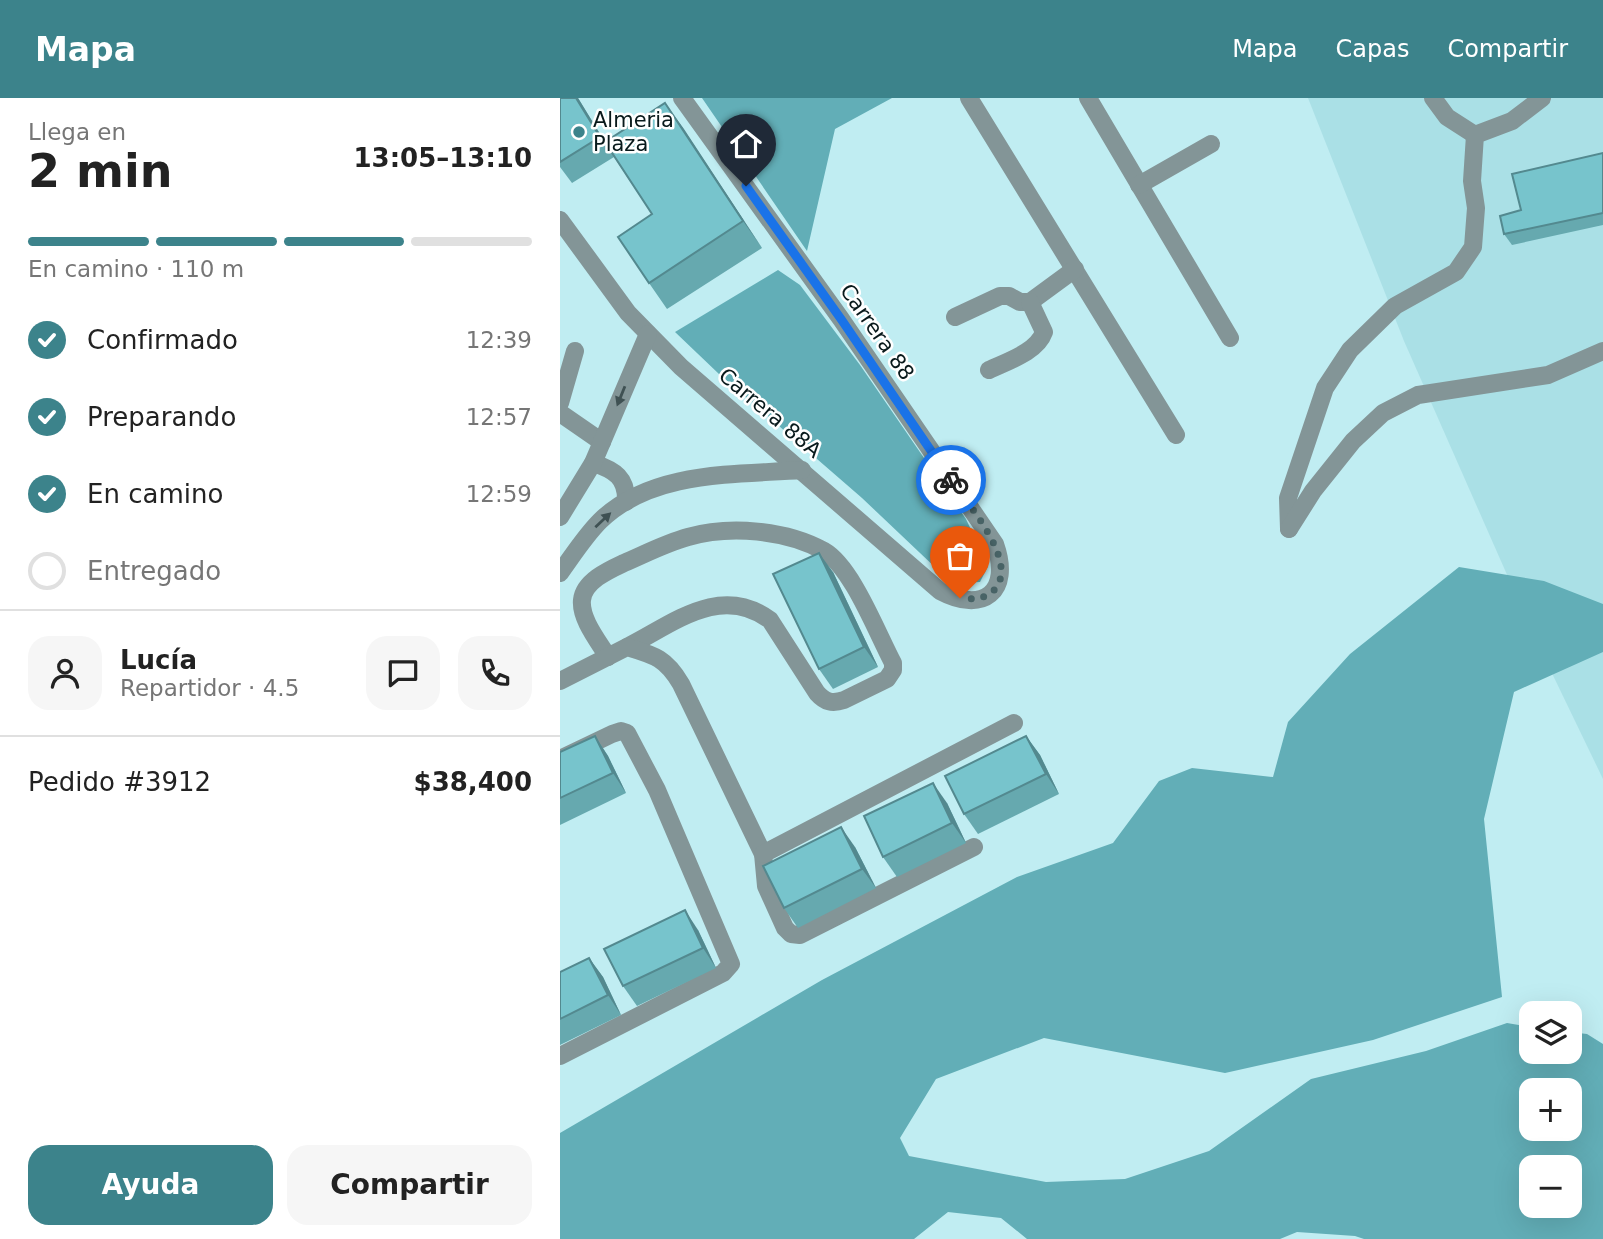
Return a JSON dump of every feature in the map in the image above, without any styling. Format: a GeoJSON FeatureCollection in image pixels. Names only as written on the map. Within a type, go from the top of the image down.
{"type":"FeatureCollection","features":[{"type":"Feature","properties":{"kind":"street","name":"Carrera 88"},"geometry":{"type":"LineString","coordinates":[[682,98],[841,319],[995,544],[1002,575],[999,584],[983,597]]}},
{"type":"Feature","properties":{"kind":"street"},"geometry":{"type":"LineString","coordinates":[[969,98],[1176,435]]}},
{"type":"Feature","properties":{"kind":"street"},"geometry":{"type":"LineString","coordinates":[[1088,98],[1230,338]]}},
{"type":"Feature","properties":{"kind":"street"},"geometry":{"type":"LineString","coordinates":[[1433,98],[1447,117],[1475,135]]}},
{"type":"Feature","properties":{"kind":"street"},"geometry":{"type":"LineString","coordinates":[[1475,135],[1512,121],[1542,98]]}},
{"type":"Feature","properties":{"kind":"street"},"geometry":{"type":"LineString","coordinates":[[1475,135],[1472,181],[1476,208],[1473,247],[1456,272],[1395,306],[1350,350],[1325,388],[1288,498],[1289,529],[1313,491],[1353,441],[1383,413],[1418,395],[1548,375],[1603,351]]}},
{"type":"Feature","properties":{"kind":"street"},"geometry":{"type":"LineString","coordinates":[[1139,185],[1211,144]]}},
{"type":"Feature","properties":{"kind":"street","name":"Carrera 88A"},"geometry":{"type":"LineString","coordinates":[[560,220],[628,313],[718,400],[940,591],[960,598],[983,597]]}},
{"type":"Feature","properties":{"kind":"street"},"geometry":{"type":"LineString","coordinates":[[955,317],[1000,296],[1030,302],[1075,269]]}},
{"type":"Feature","properties":{"kind":"street"},"geometry":{"type":"LineString","coordinates":[[989,370],[1035,347],[1041,340],[1044,331],[1030,302]]}},
{"type":"Feature","properties":{"kind":"street"},"geometry":{"type":"LineString","coordinates":[[560,517],[593,463],[648,334]]}},
{"type":"Feature","properties":{"kind":"street"},"geometry":{"type":"LineString","coordinates":[[560,403],[575,352]]}},
{"type":"Feature","properties":{"kind":"street"},"geometry":{"type":"LineString","coordinates":[[560,413],[602,442]]}},
{"type":"Feature","properties":{"kind":"street"},"geometry":{"type":"LineString","coordinates":[[593,463],[609,468],[624,481],[626,502]]}},
{"type":"Feature","properties":{"kind":"street"},"geometry":{"type":"LineString","coordinates":[[560,573],[601,520],[626,502],[671,484],[704,477],[802,470]]}},
{"type":"Feature","properties":{"kind":"street"},"geometry":{"type":"LineString","coordinates":[[560,681],[608,657],[626,648],[706,608],[732,603],[759,611],[770,620],[817,693],[827,702],[844,700],[887,679],[893,670],[893,663],[848,575],[838,563],[825,552],[797,540],[746,531],[691,536],[666,544],[615,567],[589,586],[582,601],[582,610],[608,657]]}},
{"type":"Feature","properties":{"kind":"street"},"geometry":{"type":"LineString","coordinates":[[626,648],[661,659],[675,672],[763,854],[766,886],[785,928],[795,935],[800,935],[974,847]]}},
{"type":"Feature","properties":{"kind":"street"},"geometry":{"type":"LineString","coordinates":[[763,854],[1014,723]]}},
{"type":"Feature","properties":{"kind":"street"},"geometry":{"type":"LineString","coordinates":[[560,759],[612,734],[621,731],[627,733],[657,790],[731,964],[723,973],[560,1056]]}},
{"type":"Feature","properties":{"kind":"shaded area"},"geometry":{"type":"Polygon","coordinates":[[[702,98],[892,98],[835,129],[807,251],[702,98]]]}},
{"type":"Feature","properties":{"kind":"shaded area"},"geometry":{"type":"Polygon","coordinates":[[[1308,98],[1603,98],[1603,779],[1534,636],[1404,341],[1308,98]]]}},
{"type":"Feature","properties":{"kind":"shaded area"},"geometry":{"type":"Polygon","coordinates":[[[778,270],[800,285],[860,365],[966,519],[988,566],[980,582],[959,583],[939,571],[862,498],[719,374],[675,332],[778,270]]]}},
{"type":"Feature","properties":{"kind":"shaded area"},"geometry":{"type":"Polygon","coordinates":[[[1459,567],[1544,581],[1603,604],[1603,652],[1514,692],[1484,819],[1502,997],[1373,1040],[1225,1073],[1044,1038],[936,1079],[900,1138],[909,1156],[1046,1182],[1125,1179],[1209,1151],[1311,1079],[1426,1051],[1507,1023],[1519,1025],[1519,1064],[1582,1064],[1582,1033],[1603,1044],[1603,1239],[1364,1239],[1297,1232],[1280,1239],[1027,1239],[1001,1218],[948,1212],[914,1239],[560,1239],[560,1133],[822,980],[1017,877],[1113,843],[1159,781],[1192,768],[1273,777],[1288,722],[1350,654],[1459,567]]]}},
{"type":"Feature","properties":{"kind":"building"},"geometry":{"type":"Polygon","coordinates":[[[560,98],[576,98],[600,137],[560,162],[560,98]]]}},
{"type":"Feature","properties":{"kind":"building"},"geometry":{"type":"Polygon","coordinates":[[[665,103],[743,221],[649,283],[618,237],[652,214],[605,142],[665,103]]]}},
{"type":"Feature","properties":{"kind":"building"},"geometry":{"type":"Polygon","coordinates":[[[1603,153],[1603,213],[1504,234],[1500,216],[1521,210],[1512,174],[1603,153]]]}},
{"type":"Feature","properties":{"kind":"building"},"geometry":{"type":"Polygon","coordinates":[[[819,553],[864,647],[819,669],[773,574],[819,553]]]}},
{"type":"Feature","properties":{"kind":"building"},"geometry":{"type":"Polygon","coordinates":[[[595,736],[613,773],[560,798],[560,752],[595,736]]]}},
{"type":"Feature","properties":{"kind":"building"},"geometry":{"type":"Polygon","coordinates":[[[1026,736],[1046,774],[964,814],[945,776],[1026,736]]]}},
{"type":"Feature","properties":{"kind":"building"},"geometry":{"type":"Polygon","coordinates":[[[933,783],[952,823],[883,857],[864,816],[933,783]]]}},
{"type":"Feature","properties":{"kind":"building"},"geometry":{"type":"Polygon","coordinates":[[[841,827],[862,869],[784,908],[763,866],[841,827]]]}},
{"type":"Feature","properties":{"kind":"building"},"geometry":{"type":"Polygon","coordinates":[[[685,910],[703,948],[623,986],[604,949],[685,910]]]}},
{"type":"Feature","properties":{"kind":"building"},"geometry":{"type":"Polygon","coordinates":[[[589,958],[608,995],[560,1019],[560,972],[589,958]]]}},
{"type":"Feature","properties":{"kind":"way so far"},"geometry":{"type":"LineString","coordinates":[[951,480],[995,544],[1002,568],[999,584],[991,593],[971,599],[960,598]]}},
{"type":"Feature","properties":{"kind":"place","name":"Almeria Plaza"},"geometry":{"type":"Point","coordinates":[579,132]}},
{"type":"Feature","properties":{"kind":"route"},"geometry":{"type":"LineString","coordinates":[[746,186],[951,480]]}}]}
